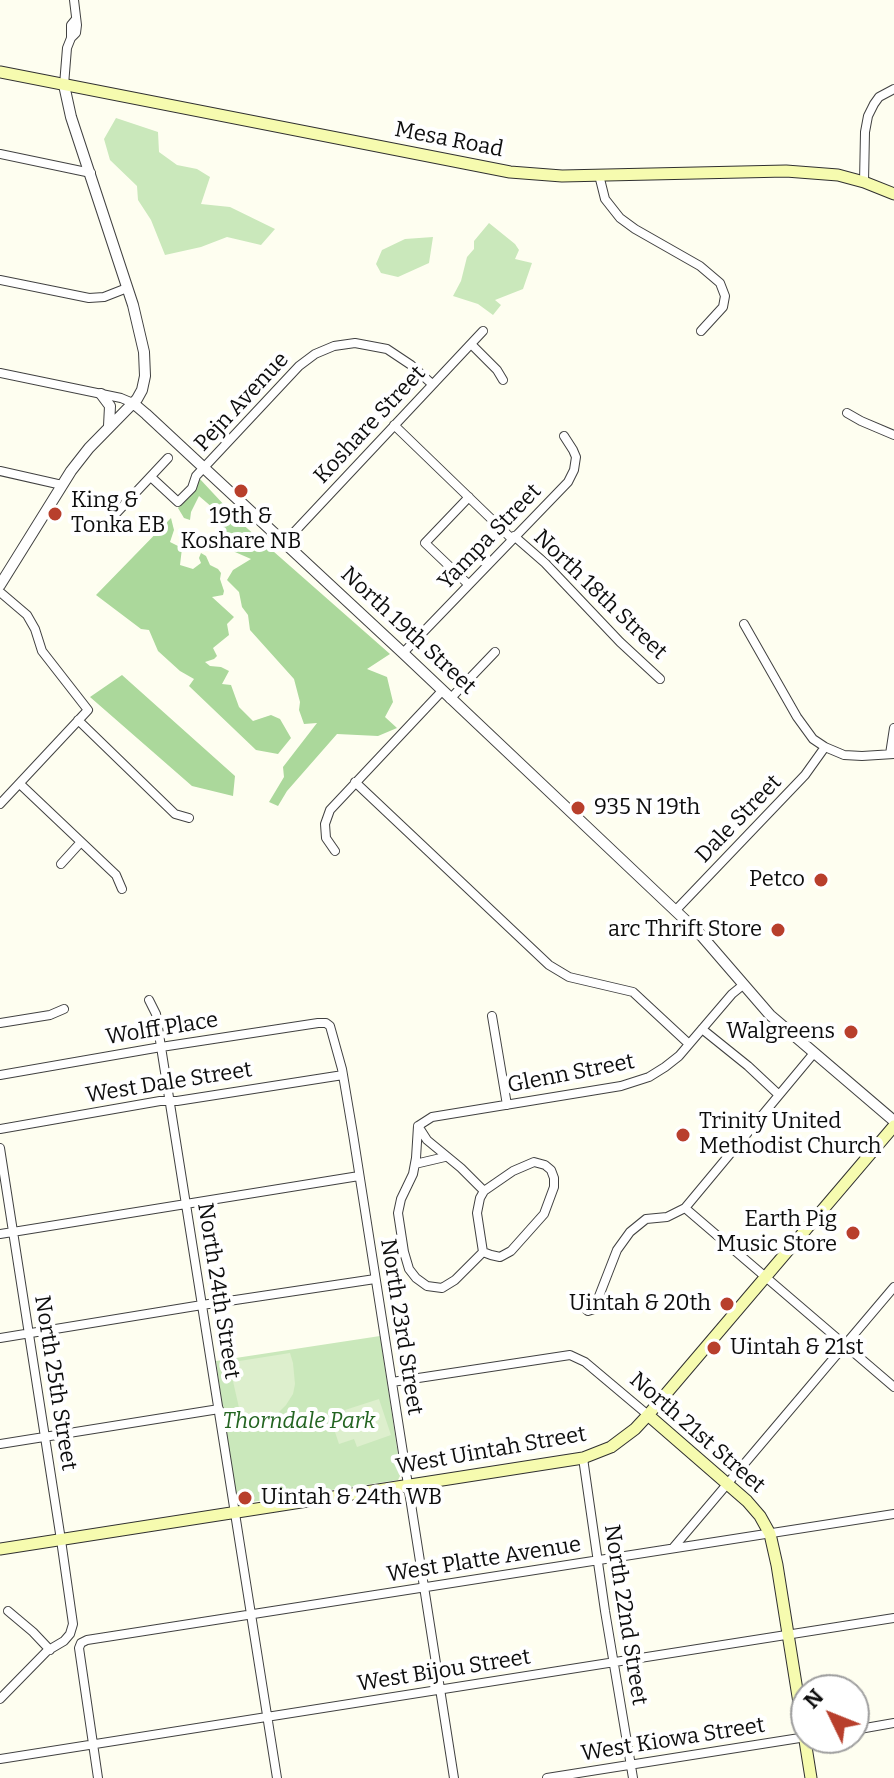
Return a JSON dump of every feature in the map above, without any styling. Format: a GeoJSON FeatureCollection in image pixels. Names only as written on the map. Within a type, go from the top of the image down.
{"type":"FeatureCollection","features":[{"type":"Feature","properties":{"kind":"main road","name":"Mesa Road"},"geometry":{"type":"LineString","coordinates":[[0,72],[509,172],[551,176],[786,171],[826,174],[864,182],[894,194]]}},
{"type":"Feature","properties":{"kind":"main road","name":"West Uintah Street"},"geometry":{"type":"LineString","coordinates":[[0,1549],[583,1458],[611,1447],[648,1415],[894,1124]]}},
{"type":"Feature","properties":{"kind":"main road","name":"North 21st Street"},"geometry":{"type":"LineString","coordinates":[[648,1415],[747,1501],[760,1516],[770,1534],[777,1565],[794,1674]]}},
{"type":"Feature","properties":{"kind":"main road","name":"North 21st Street"},"geometry":{"type":"LineString","coordinates":[[807,1754],[811,1778]]}},
{"type":"Feature","properties":{"kind":"street"},"geometry":{"type":"LineString","coordinates":[[0,585],[5,567],[79,461],[140,395],[144,385],[140,329],[71,117],[64,85],[71,25],[76,19],[74,0]]}},
{"type":"Feature","properties":{"kind":"street"},"geometry":{"type":"LineString","coordinates":[[864,182],[868,116],[876,100],[894,89]]}},
{"type":"Feature","properties":{"kind":"street"},"geometry":{"type":"LineString","coordinates":[[0,154],[91,173]]}},
{"type":"Feature","properties":{"kind":"street"},"geometry":{"type":"LineString","coordinates":[[599,175],[605,199],[620,218],[700,266],[720,283],[725,293],[723,307],[701,331]]}},
{"type":"Feature","properties":{"kind":"street"},"geometry":{"type":"LineString","coordinates":[[0,280],[89,298],[104,297],[127,288]]}},
{"type":"Feature","properties":{"kind":"street","name":"Koshare Street"},"geometry":{"type":"LineString","coordinates":[[284,543],[483,331]]}},
{"type":"Feature","properties":{"kind":"street","name":"Pejn Avenue"},"geometry":{"type":"LineString","coordinates":[[151,477],[178,502],[192,488],[196,476],[299,366],[315,354],[334,346],[355,343],[387,349],[432,384]]}},
{"type":"Feature","properties":{"kind":"street"},"geometry":{"type":"LineString","coordinates":[[471,344],[503,380]]}},
{"type":"Feature","properties":{"kind":"street"},"geometry":{"type":"LineString","coordinates":[[0,373],[133,403]]}},
{"type":"Feature","properties":{"kind":"street"},"geometry":{"type":"LineString","coordinates":[[101,394],[111,408],[109,428]]}},
{"type":"Feature","properties":{"kind":"street","name":"North 19th Street"},"geometry":{"type":"LineString","coordinates":[[133,403],[675,911],[717,953],[770,1015],[894,1124]]}},
{"type":"Feature","properties":{"kind":"street"},"geometry":{"type":"LineString","coordinates":[[847,413],[894,435]]}},
{"type":"Feature","properties":{"kind":"street","name":"North 18th Street"},"geometry":{"type":"LineString","coordinates":[[394,425],[513,538],[545,563],[660,679]]}},
{"type":"Feature","properties":{"kind":"street","name":"Yampa Street"},"geometry":{"type":"LineString","coordinates":[[403,653],[571,478],[576,457],[564,436]]}},
{"type":"Feature","properties":{"kind":"street"},"geometry":{"type":"LineString","coordinates":[[108,522],[168,458]]}},
{"type":"Feature","properties":{"kind":"street"},"geometry":{"type":"LineString","coordinates":[[0,471],[62,485]]}},
{"type":"Feature","properties":{"kind":"street"},"geometry":{"type":"LineString","coordinates":[[468,584],[425,543],[469,497]]}},
{"type":"Feature","properties":{"kind":"street"},"geometry":{"type":"LineString","coordinates":[[0,592],[27,615],[42,651],[88,710],[0,804]]}},
{"type":"Feature","properties":{"kind":"street"},"geometry":{"type":"LineString","coordinates":[[744,624],[797,717],[813,739],[844,755],[892,754],[894,728]]}},
{"type":"Feature","properties":{"kind":"street"},"geometry":{"type":"LineString","coordinates":[[335,851],[326,838],[326,817],[333,805],[495,652]]}},
{"type":"Feature","properties":{"kind":"street"},"geometry":{"type":"LineString","coordinates":[[78,720],[175,814],[189,818]]}},
{"type":"Feature","properties":{"kind":"street","name":"Dale Street"},"geometry":{"type":"LineString","coordinates":[[675,911],[805,775],[825,747]]}},
{"type":"Feature","properties":{"kind":"street"},"geometry":{"type":"LineString","coordinates":[[355,782],[556,970],[569,977],[633,992],[689,1044]]}},
{"type":"Feature","properties":{"kind":"street"},"geometry":{"type":"LineString","coordinates":[[20,784],[116,875],[122,889]]}},
{"type":"Feature","properties":{"kind":"street"},"geometry":{"type":"LineString","coordinates":[[61,864],[81,842]]}},
{"type":"Feature","properties":{"kind":"street","name":"Glenn Street"},"geometry":{"type":"LineString","coordinates":[[418,1126],[432,1117],[640,1081],[665,1067],[743,985]]}},
{"type":"Feature","properties":{"kind":"street","name":"North 24th Street"},"geometry":{"type":"LineString","coordinates":[[149,1000],[156,1014],[277,1778]]}},
{"type":"Feature","properties":{"kind":"street"},"geometry":{"type":"LineString","coordinates":[[0,1023],[50,1015],[64,1009]]}},
{"type":"Feature","properties":{"kind":"street"},"geometry":{"type":"LineString","coordinates":[[492,1016],[507,1105]]}},
{"type":"Feature","properties":{"kind":"street","name":"Wolff Place"},"geometry":{"type":"LineString","coordinates":[[0,1075],[318,1023],[330,1026]]}},
{"type":"Feature","properties":{"kind":"street","name":"North 23rd Street"},"geometry":{"type":"LineString","coordinates":[[330,1026],[343,1075],[454,1778]]}},
{"type":"Feature","properties":{"kind":"street"},"geometry":{"type":"LineString","coordinates":[[702,1029],[779,1095]]}},
{"type":"Feature","properties":{"kind":"street"},"geometry":{"type":"LineString","coordinates":[[577,1301],[588,1311],[594,1309],[617,1250],[635,1226],[650,1217],[667,1217],[685,1208],[814,1053]]}},
{"type":"Feature","properties":{"kind":"street","name":"West Dale Street"},"geometry":{"type":"LineString","coordinates":[[0,1129],[343,1075]]}},
{"type":"Feature","properties":{"kind":"street"},"geometry":{"type":"LineString","coordinates":[[418,1126],[427,1140],[484,1191]]}},
{"type":"Feature","properties":{"kind":"street"},"geometry":{"type":"LineString","coordinates":[[418,1126],[413,1174],[398,1213],[405,1258],[413,1274],[427,1286],[442,1288],[455,1280],[483,1252]]}},
{"type":"Feature","properties":{"kind":"street","name":"North 25th Street"},"geometry":{"type":"LineString","coordinates":[[0,1148],[73,1624],[64,1641],[50,1650]]}},
{"type":"Feature","properties":{"kind":"street"},"geometry":{"type":"LineString","coordinates":[[415,1164],[445,1157]]}},
{"type":"Feature","properties":{"kind":"street"},"geometry":{"type":"LineString","coordinates":[[534,1162],[545,1165],[551,1170],[554,1187],[548,1208],[539,1221],[504,1256],[496,1257],[483,1252],[477,1213],[484,1191],[513,1171],[534,1162]]}},
{"type":"Feature","properties":{"kind":"street"},"geometry":{"type":"LineString","coordinates":[[0,1234],[359,1176]]}},
{"type":"Feature","properties":{"kind":"street"},"geometry":{"type":"LineString","coordinates":[[685,1208],[894,1387]]}},
{"type":"Feature","properties":{"kind":"street"},"geometry":{"type":"LineString","coordinates":[[0,1338],[375,1279]]}},
{"type":"Feature","properties":{"kind":"street"},"geometry":{"type":"LineString","coordinates":[[673,1548],[894,1287]]}},
{"type":"Feature","properties":{"kind":"street","name":"North 21st Street"},"geometry":{"type":"LineString","coordinates":[[392,1382],[561,1355],[574,1356],[648,1415]]}},
{"type":"Feature","properties":{"kind":"street"},"geometry":{"type":"LineString","coordinates":[[0,1444],[219,1409]]}},
{"type":"Feature","properties":{"kind":"street","name":"North 22nd Street"},"geometry":{"type":"LineString","coordinates":[[583,1458],[633,1778]]}},
{"type":"Feature","properties":{"kind":"street","name":"West Platte Avenue"},"geometry":{"type":"LineString","coordinates":[[93,1746],[79,1648],[87,1640],[894,1514]]}},
{"type":"Feature","properties":{"kind":"street"},"geometry":{"type":"LineString","coordinates":[[0,1699],[50,1650],[8,1611]]}},
{"type":"Feature","properties":{"kind":"street","name":"West Bijou Street"},"geometry":{"type":"LineString","coordinates":[[0,1759],[894,1618]]}},
{"type":"Feature","properties":{"kind":"street"},"geometry":{"type":"LineString","coordinates":[[870,1727],[894,1723]]}},
{"type":"Feature","properties":{"kind":"street","name":"West Kiowa Street"},"geometry":{"type":"LineString","coordinates":[[547,1778],[790,1739]]}},
{"type":"Feature","properties":{"kind":"street"},"geometry":{"type":"LineString","coordinates":[[93,1746],[98,1778]]}},
{"type":"Feature","properties":{"kind":"green space"},"geometry":{"type":"Polygon","coordinates":[[[116,118],[158,132],[159,152],[177,165],[197,169],[210,177],[201,204],[230,207],[275,229],[261,245],[227,237],[165,255],[151,220],[138,200],[137,186],[110,160],[104,139],[116,118]]]}},
{"type":"Feature","properties":{"kind":"green space"},"geometry":{"type":"Polygon","coordinates":[[[489,223],[515,244],[519,250],[515,259],[532,263],[523,289],[495,300],[501,305],[493,315],[478,304],[453,296],[461,281],[467,257],[474,249],[474,241],[489,223]]]}},
{"type":"Feature","properties":{"kind":"green space"},"geometry":{"type":"Polygon","coordinates":[[[433,237],[429,263],[398,277],[381,273],[376,264],[382,250],[405,239],[433,237]]]}},
{"type":"Feature","properties":{"kind":"green space"},"geometry":{"type":"Polygon","coordinates":[[[199,478],[240,522],[390,654],[367,669],[387,677],[393,702],[385,717],[397,728],[378,736],[337,734],[287,791],[278,806],[269,802],[284,777],[283,767],[317,723],[304,724],[294,679],[250,630],[239,592],[227,580],[233,570],[251,559],[235,552],[223,534],[221,520],[199,496],[190,520],[184,518],[178,508],[194,490],[199,478]]]}},
{"type":"Feature","properties":{"kind":"green space"},"geometry":{"type":"Polygon","coordinates":[[[171,518],[174,530],[170,542],[182,548],[180,565],[193,569],[201,563],[201,553],[206,556],[210,565],[221,573],[224,591],[223,595],[212,597],[234,617],[227,624],[229,635],[213,648],[217,656],[205,662],[229,671],[222,684],[231,685],[239,707],[253,721],[271,715],[280,719],[291,738],[278,754],[256,750],[189,686],[194,679],[158,651],[149,630],[141,629],[96,595],[171,518]]]}},
{"type":"Feature","properties":{"kind":"green space"},"geometry":{"type":"Polygon","coordinates":[[[122,675],[235,776],[233,796],[192,786],[90,697],[122,675]]]}},
{"type":"Feature","properties":{"kind":"green space","name":"Thorndale Park"},"geometry":{"type":"Polygon","coordinates":[[[380,1336],[401,1474],[398,1480],[238,1504],[216,1361],[380,1336]]]}},
{"type":"Feature","properties":{"kind":"green space"},"geometry":{"type":"Polygon","coordinates":[[[290,1353],[295,1384],[286,1405],[265,1420],[242,1421],[230,1368],[233,1362],[290,1353]]]}},
{"type":"Feature","properties":{"kind":"green space"},"geometry":{"type":"Polygon","coordinates":[[[379,1399],[391,1435],[357,1447],[354,1439],[339,1444],[332,1423],[347,1418],[345,1410],[379,1399]]]}},
{"type":"Feature","properties":{"kind":"place","name":"19th & Koshare NB"},"geometry":{"type":"Point","coordinates":[241,491]}},
{"type":"Feature","properties":{"kind":"place","name":"King & Tonka EB"},"geometry":{"type":"Point","coordinates":[55,514]}},
{"type":"Feature","properties":{"kind":"place","name":"935 N 19th"},"geometry":{"type":"Point","coordinates":[578,808]}},
{"type":"Feature","properties":{"kind":"place","name":"Petco"},"geometry":{"type":"Point","coordinates":[821,880]}},
{"type":"Feature","properties":{"kind":"place","name":"arc Thrift Store"},"geometry":{"type":"Point","coordinates":[778,930]}},
{"type":"Feature","properties":{"kind":"place","name":"Walgreens"},"geometry":{"type":"Point","coordinates":[851,1032]}},
{"type":"Feature","properties":{"kind":"place","name":"Trinity United Methodist Church"},"geometry":{"type":"Point","coordinates":[683,1135]}},
{"type":"Feature","properties":{"kind":"place","name":"Earth Pig Music Store"},"geometry":{"type":"Point","coordinates":[853,1233]}},
{"type":"Feature","properties":{"kind":"place","name":"Uintah & 20th"},"geometry":{"type":"Point","coordinates":[727,1304]}},
{"type":"Feature","properties":{"kind":"place","name":"Uintah & 21st"},"geometry":{"type":"Point","coordinates":[714,1348]}},
{"type":"Feature","properties":{"kind":"place","name":"Uintah & 24th WB"},"geometry":{"type":"Point","coordinates":[245,1498]}}]}
